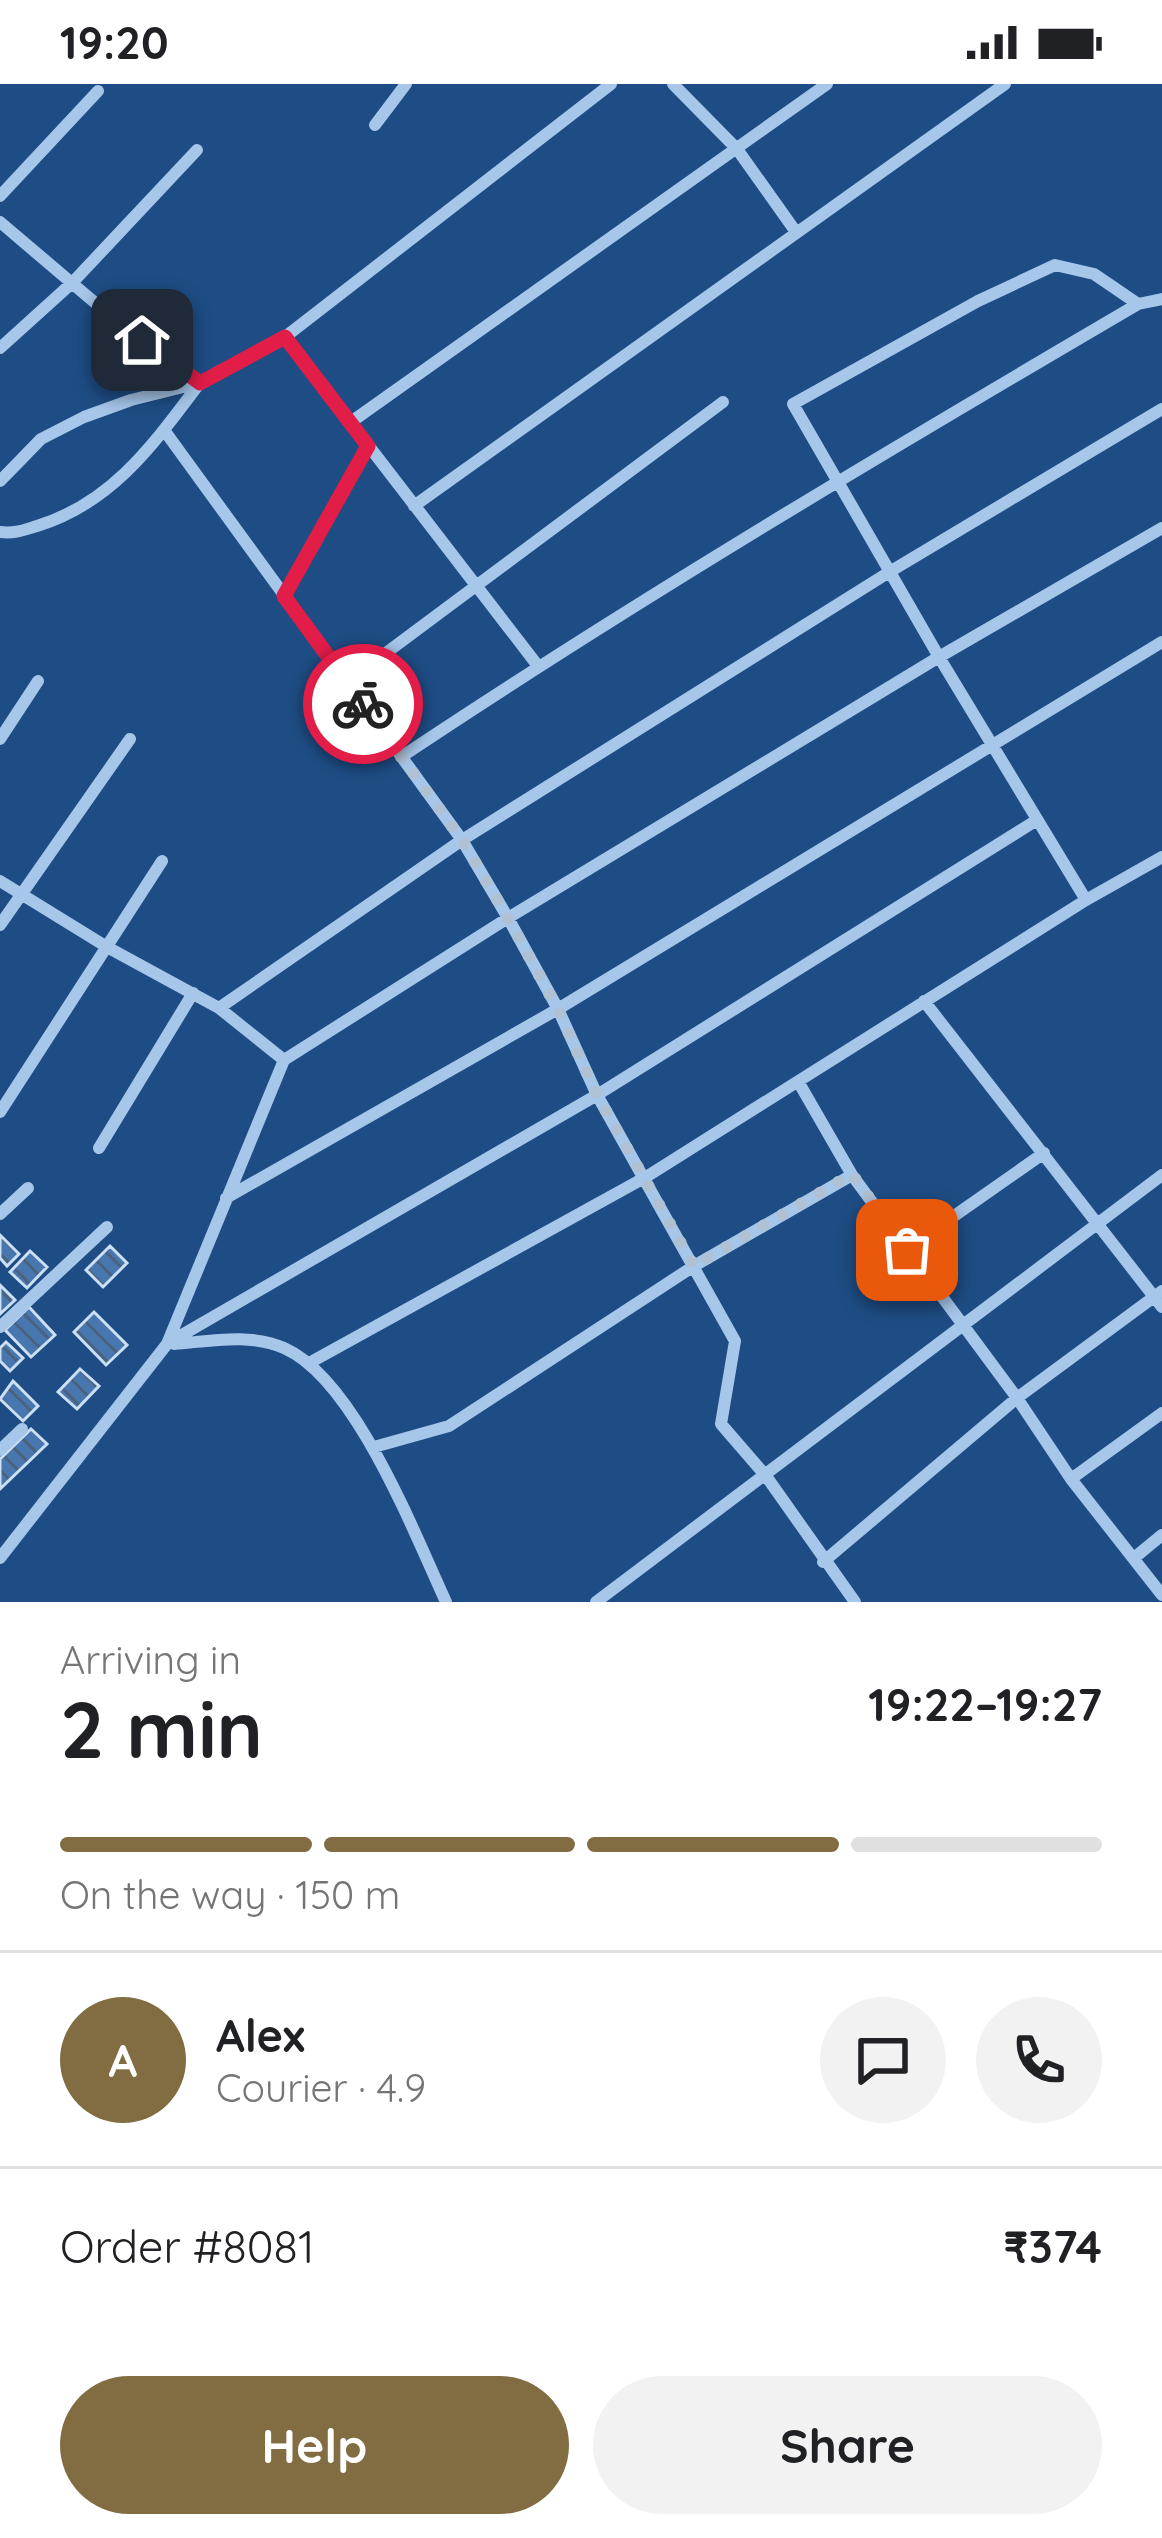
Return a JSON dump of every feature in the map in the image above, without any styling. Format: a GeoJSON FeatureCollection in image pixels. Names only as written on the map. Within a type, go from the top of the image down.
{"type":"FeatureCollection","features":[{"type":"Feature","properties":{"kind":"street"},"geometry":{"type":"LineString","coordinates":[[376,124],[406,84]]}},
{"type":"Feature","properties":{"kind":"street"},"geometry":{"type":"LineString","coordinates":[[0,482],[41,439],[130,400],[200,383],[285,337],[611,84]]}},
{"type":"Feature","properties":{"kind":"street"},"geometry":{"type":"LineString","coordinates":[[673,84],[736,149],[796,232]]}},
{"type":"Feature","properties":{"kind":"street"},"geometry":{"type":"LineString","coordinates":[[351,422],[827,84]]}},
{"type":"Feature","properties":{"kind":"street"},"geometry":{"type":"LineString","coordinates":[[414,506],[1005,84]]}},
{"type":"Feature","properties":{"kind":"street"},"geometry":{"type":"LineString","coordinates":[[0,196],[98,91]]}},
{"type":"Feature","properties":{"kind":"street"},"geometry":{"type":"LineString","coordinates":[[0,349],[72,283],[197,149]]}},
{"type":"Feature","properties":{"kind":"street"},"geometry":{"type":"LineString","coordinates":[[0,222],[200,383]]}},
{"type":"Feature","properties":{"kind":"street"},"geometry":{"type":"LineString","coordinates":[[1086,900],[793,404],[978,301],[1055,265],[1094,274],[1138,304]]}},
{"type":"Feature","properties":{"kind":"street"},"geometry":{"type":"LineString","coordinates":[[401,758],[538,665],[839,480],[1138,304],[1162,299]]}},
{"type":"Feature","properties":{"kind":"street"},"geometry":{"type":"LineString","coordinates":[[285,337],[538,665]]}},
{"type":"Feature","properties":{"kind":"street"},"geometry":{"type":"LineString","coordinates":[[0,532],[12,534],[69,516],[115,485],[200,383]]}},
{"type":"Feature","properties":{"kind":"street"},"geometry":{"type":"LineString","coordinates":[[347,682],[723,402]]}},
{"type":"Feature","properties":{"kind":"street"},"geometry":{"type":"LineString","coordinates":[[219,1007],[462,840],[891,571],[1162,409]]}},
{"type":"Feature","properties":{"kind":"street"},"geometry":{"type":"LineString","coordinates":[[164,430],[462,840],[508,918],[597,1095],[735,1341],[721,1424],[766,1476],[855,1602]]}},
{"type":"Feature","properties":{"kind":"street"},"geometry":{"type":"LineString","coordinates":[[284,596],[368,446]]}},
{"type":"Feature","properties":{"kind":"street"},"geometry":{"type":"LineString","coordinates":[[0,1558],[167,1344],[284,1060],[508,918],[1162,528]]}},
{"type":"Feature","properties":{"kind":"street"},"geometry":{"type":"LineString","coordinates":[[226,1198],[558,1010],[1162,642]]}},
{"type":"Feature","properties":{"kind":"street"},"geometry":{"type":"LineString","coordinates":[[0,739],[38,680]]}},
{"type":"Feature","properties":{"kind":"street"},"geometry":{"type":"LineString","coordinates":[[0,925],[130,739]]}},
{"type":"Feature","properties":{"kind":"street"},"geometry":{"type":"LineString","coordinates":[[167,1344],[597,1095],[1037,820]]}},
{"type":"Feature","properties":{"kind":"street"},"geometry":{"type":"LineString","coordinates":[[0,1112],[162,860]]}},
{"type":"Feature","properties":{"kind":"street"},"geometry":{"type":"LineString","coordinates":[[310,1362],[646,1177],[1086,900],[1160,860]]}},
{"type":"Feature","properties":{"kind":"street"},"geometry":{"type":"LineString","coordinates":[[0,880],[107,947],[219,1007],[284,1060]]}},
{"type":"Feature","properties":{"kind":"street"},"geometry":{"type":"LineString","coordinates":[[99,1148],[193,993]]}},
{"type":"Feature","properties":{"kind":"street"},"geometry":{"type":"LineString","coordinates":[[823,1562],[1017,1398],[1159,1298],[924,1000]]}},
{"type":"Feature","properties":{"kind":"street"},"geometry":{"type":"LineString","coordinates":[[799,1083],[852,1174],[1071,1479],[1162,1595]]}},
{"type":"Feature","properties":{"kind":"street"},"geometry":{"type":"LineString","coordinates":[[907,1250],[1043,1153]]}},
{"type":"Feature","properties":{"kind":"street"},"geometry":{"type":"LineString","coordinates":[[374,1447],[448,1426],[694,1266],[852,1174]]}},
{"type":"Feature","properties":{"kind":"street"},"geometry":{"type":"LineString","coordinates":[[596,1602],[1162,1175]]}},
{"type":"Feature","properties":{"kind":"street"},"geometry":{"type":"LineString","coordinates":[[0,1214],[28,1188]]}},
{"type":"Feature","properties":{"kind":"street"},"geometry":{"type":"LineString","coordinates":[[0,1327],[107,1227]]}},
{"type":"Feature","properties":{"kind":"street"},"geometry":{"type":"LineString","coordinates":[[167,1344],[249,1338],[281,1346],[310,1362],[374,1447],[446,1602]]}},
{"type":"Feature","properties":{"kind":"street"},"geometry":{"type":"LineString","coordinates":[[1071,1479],[1162,1413]]}},
{"type":"Feature","properties":{"kind":"street"},"geometry":{"type":"LineString","coordinates":[[0,1450],[22,1429]]}},
{"type":"Feature","properties":{"kind":"street"},"geometry":{"type":"LineString","coordinates":[[1134,1558],[1162,1535]]}},
{"type":"Feature","properties":{"kind":"building"},"geometry":{"type":"Polygon","coordinates":[[[0,1235],[19,1254],[7,1266],[0,1258],[0,1235]]]}},
{"type":"Feature","properties":{"kind":"building"},"geometry":{"type":"Polygon","coordinates":[[[110,1246],[127,1263],[103,1287],[86,1270],[110,1246]]]}},
{"type":"Feature","properties":{"kind":"building"},"geometry":{"type":"Polygon","coordinates":[[[30,1251],[47,1267],[27,1288],[10,1272],[30,1251]]]}},
{"type":"Feature","properties":{"kind":"building"},"geometry":{"type":"Polygon","coordinates":[[[0,1285],[15,1300],[0,1314],[0,1285]]]}},
{"type":"Feature","properties":{"kind":"building"},"geometry":{"type":"Polygon","coordinates":[[[29,1307],[55,1335],[31,1357],[5,1330],[29,1307]]]}},
{"type":"Feature","properties":{"kind":"building"},"geometry":{"type":"Polygon","coordinates":[[[94,1312],[127,1345],[106,1365],[74,1332],[94,1312]]]}},
{"type":"Feature","properties":{"kind":"building"},"geometry":{"type":"Polygon","coordinates":[[[6,1342],[23,1358],[10,1371],[0,1361],[0,1348],[6,1342]]]}},
{"type":"Feature","properties":{"kind":"building"},"geometry":{"type":"Polygon","coordinates":[[[80,1369],[99,1386],[77,1409],[58,1392],[80,1369]]]}},
{"type":"Feature","properties":{"kind":"building"},"geometry":{"type":"Polygon","coordinates":[[[13,1381],[38,1406],[23,1421],[0,1399],[13,1381]]]}},
{"type":"Feature","properties":{"kind":"building"},"geometry":{"type":"Polygon","coordinates":[[[31,1429],[47,1444],[0,1489],[0,1459],[31,1429]]]}},
{"type":"Feature","properties":{"kind":"way so far"},"geometry":{"type":"LineString","coordinates":[[363,704],[462,840],[508,918],[597,1095],[694,1266],[852,1174],[907,1250]]}},
{"type":"Feature","properties":{"kind":"route"},"geometry":{"type":"LineString","coordinates":[[142,340],[200,383],[285,337],[368,446],[284,596],[363,704]]}}]}
